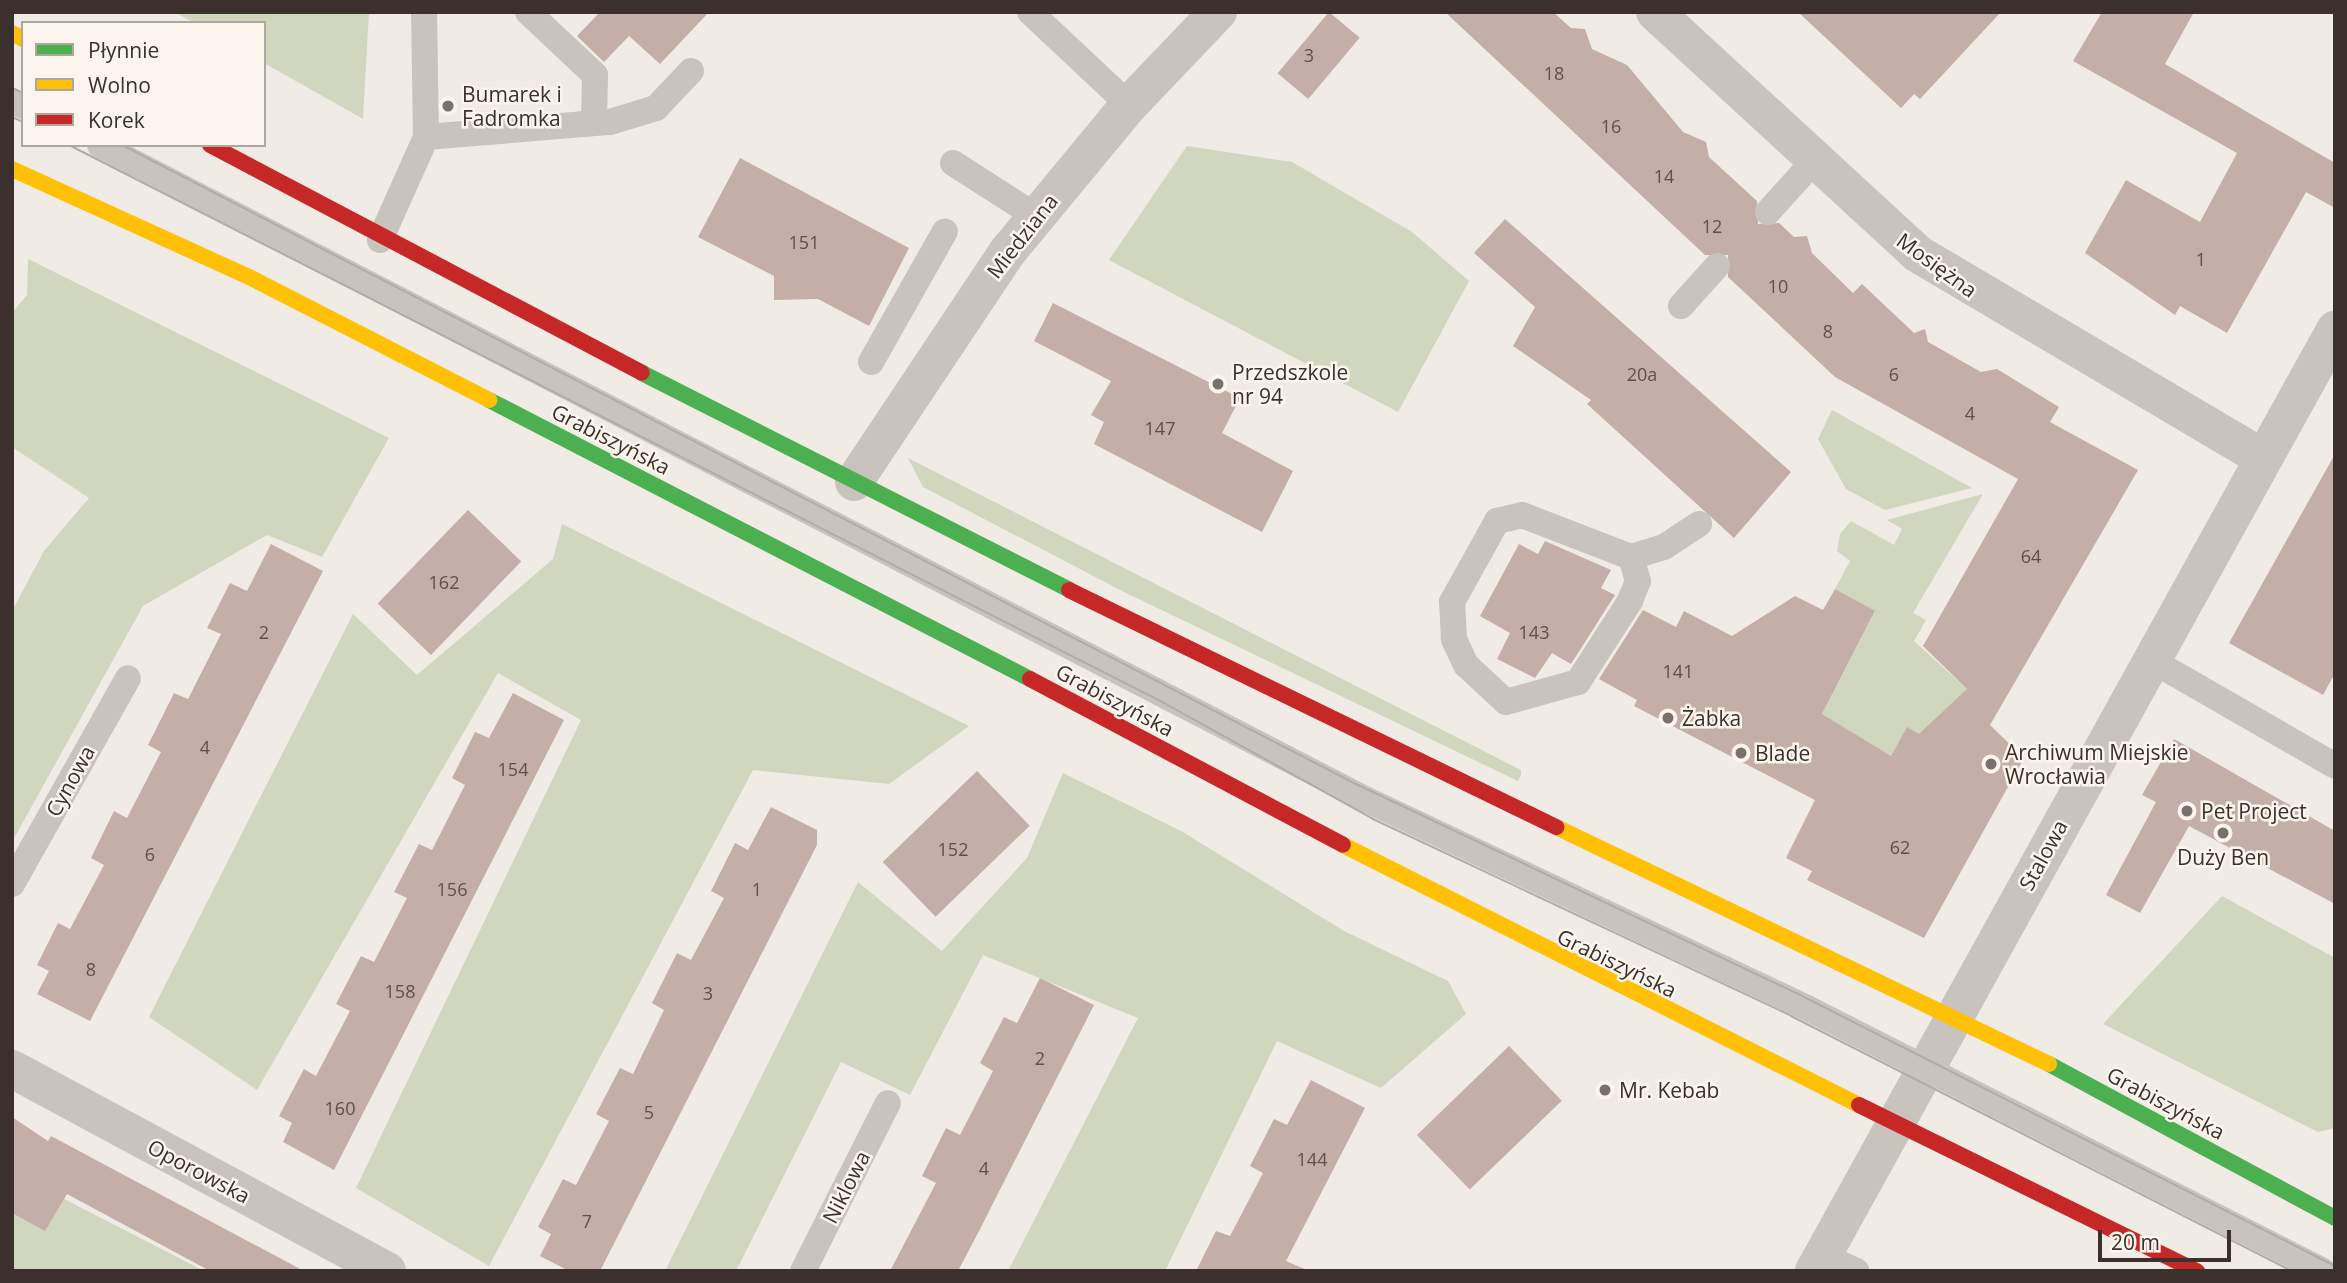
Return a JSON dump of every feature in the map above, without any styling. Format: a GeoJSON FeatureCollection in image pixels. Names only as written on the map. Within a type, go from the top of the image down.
{"type":"FeatureCollection","features":[{"type":"Feature","properties":{"kind":"main road","name":"Grabiszyńska"},"geometry":{"type":"LineString","coordinates":[[214,147],[380,240],[854,482],[1374,741],[1955,1014],[2335,1218]]}},
{"type":"Feature","properties":{"kind":"main road","name":"Grabiszyńska"},"geometry":{"type":"LineString","coordinates":[[12,169],[261,284],[939,630],[1507,932],[2197,1271]]}},
{"type":"Feature","properties":{"kind":"street","name":"Miedziana"},"geometry":{"type":"LineString","coordinates":[[854,482],[982,287],[1129,105],[1218,12]]}},
{"type":"Feature","properties":{"kind":"street","name":"Mosiężna"},"geometry":{"type":"LineString","coordinates":[[1655,12],[1813,162],[1918,254],[1989,288],[2263,458]]}},
{"type":"Feature","properties":{"kind":"street","name":"Stalowa"},"geometry":{"type":"LineString","coordinates":[[1830,1266],[1897,1125],[1955,1014],[2335,330]]}},
{"type":"Feature","properties":{"kind":"street","name":"Oporowska"},"geometry":{"type":"LineString","coordinates":[[12,1069],[387,1271]]}},
{"type":"Feature","properties":{"kind":"lane"},"geometry":{"type":"LineString","coordinates":[[380,240],[426,137],[424,12]]}},
{"type":"Feature","properties":{"kind":"lane"},"geometry":{"type":"LineString","coordinates":[[528,12],[595,75],[594,122]]}},
{"type":"Feature","properties":{"kind":"lane"},"geometry":{"type":"LineString","coordinates":[[1030,12],[1129,105]]}},
{"type":"Feature","properties":{"kind":"lane"},"geometry":{"type":"LineString","coordinates":[[426,137],[594,122],[656,108],[691,71]]}},
{"type":"Feature","properties":{"kind":"lane"},"geometry":{"type":"LineString","coordinates":[[104,147],[1366,799],[1928,1069],[2323,1271]]}},
{"type":"Feature","properties":{"kind":"lane"},"geometry":{"type":"LineString","coordinates":[[1768,212],[1813,162]]}},
{"type":"Feature","properties":{"kind":"lane"},"geometry":{"type":"LineString","coordinates":[[953,163],[1037,217]]}},
{"type":"Feature","properties":{"kind":"lane"},"geometry":{"type":"LineString","coordinates":[[872,362],[945,230]]}},
{"type":"Feature","properties":{"kind":"lane"},"geometry":{"type":"LineString","coordinates":[[1681,306],[1717,266]]}},
{"type":"Feature","properties":{"kind":"lane"},"geometry":{"type":"LineString","coordinates":[[1631,557],[1638,580],[1630,601],[1578,682],[1506,702],[1466,665],[1454,639],[1452,602],[1497,521],[1522,515],[1631,557],[1664,547],[1699,524]]}},
{"type":"Feature","properties":{"kind":"lane"},"geometry":{"type":"LineString","coordinates":[[2151,660],[2335,766]]}},
{"type":"Feature","properties":{"kind":"lane","name":"Cynowa"},"geometry":{"type":"LineString","coordinates":[[12,884],[128,678]]}},
{"type":"Feature","properties":{"kind":"lane","name":"Niklowa"},"geometry":{"type":"LineString","coordinates":[[803,1271],[888,1103]]}},
{"type":"Feature","properties":{"kind":"green space"},"geometry":{"type":"Polygon","coordinates":[[[175,12],[369,12],[363,119],[266,64],[266,21],[191,21],[175,12]]]}},
{"type":"Feature","properties":{"kind":"green space"},"geometry":{"type":"Polygon","coordinates":[[[1187,146],[1292,162],[1412,232],[1469,281],[1398,412],[1109,260],[1187,146]]]}},
{"type":"Feature","properties":{"kind":"green space"},"geometry":{"type":"Polygon","coordinates":[[[28,259],[389,438],[322,557],[267,535],[143,606],[12,842],[12,611],[44,551],[89,498],[12,447],[12,313],[27,295],[28,259]]]}},
{"type":"Feature","properties":{"kind":"green space"},"geometry":{"type":"Polygon","coordinates":[[[1832,410],[1972,488],[1885,510],[1846,489],[1818,439],[1832,410]]]}},
{"type":"Feature","properties":{"kind":"green space"},"geometry":{"type":"Polygon","coordinates":[[[908,458],[1521,770],[1518,781],[1124,592],[923,487],[908,458]]]}},
{"type":"Feature","properties":{"kind":"green space"},"geometry":{"type":"Polygon","coordinates":[[[1983,494],[1913,613],[1926,620],[1914,641],[1967,689],[1934,743],[1891,756],[1820,718],[1875,612],[1835,589],[1850,561],[1837,551],[1840,534],[1851,521],[1894,545],[1902,529],[1887,520],[1983,494]]]}},
{"type":"Feature","properties":{"kind":"green space"},"geometry":{"type":"Polygon","coordinates":[[[562,524],[969,726],[889,784],[753,770],[489,1266],[356,1188],[581,720],[498,673],[257,1090],[149,1017],[353,614],[417,675],[553,559],[562,524]]]}},
{"type":"Feature","properties":{"kind":"green space"},"geometry":{"type":"Polygon","coordinates":[[[1063,773],[1181,831],[1344,931],[1448,981],[1466,1014],[1381,1088],[1277,1041],[1165,1271],[1008,1271],[1138,1018],[983,955],[910,1095],[841,1062],[736,1271],[665,1271],[858,882],[942,951],[1027,858],[1063,773]]]}},
{"type":"Feature","properties":{"kind":"green space"},"geometry":{"type":"Polygon","coordinates":[[[2222,896],[2335,958],[2335,1128],[2318,1132],[2103,1024],[2222,896]]]}},
{"type":"Feature","properties":{"kind":"green space"},"geometry":{"type":"Polygon","coordinates":[[[12,1172],[204,1271],[12,1271],[12,1172]]]}},
{"type":"Feature","properties":{"kind":"building"},"geometry":{"type":"Polygon","coordinates":[[[600,12],[709,12],[660,64],[629,36],[604,62],[577,36],[600,12]]]}},
{"type":"Feature","properties":{"kind":"building"},"geometry":{"type":"Polygon","coordinates":[[[1329,12],[1360,38],[1308,99],[1278,73],[1329,12]]]}},
{"type":"Feature","properties":{"kind":"building"},"geometry":{"type":"Polygon","coordinates":[[[1445,12],[1553,12],[1571,28],[1585,29],[1592,49],[1627,65],[1683,132],[1706,142],[1709,157],[1757,201],[1758,224],[1779,223],[1794,237],[1807,236],[1812,253],[1853,293],[1862,284],[1914,333],[1925,329],[1928,342],[1981,372],[1997,369],[2059,407],[2050,422],[2138,470],[1990,725],[2024,758],[1924,938],[1807,880],[1812,871],[1786,858],[1815,800],[1634,706],[1637,700],[1599,679],[1643,610],[1676,627],[1684,611],[1732,636],[1795,596],[1823,610],[1835,589],[1875,611],[1822,714],[1891,756],[1907,727],[1919,734],[1967,689],[1923,646],[2018,479],[1835,377],[1728,277],[1728,255],[1705,255],[1445,12]]]}},
{"type":"Feature","properties":{"kind":"building"},"geometry":{"type":"Polygon","coordinates":[[[1798,12],[2001,12],[1920,99],[1914,94],[1901,108],[1798,12]]]}},
{"type":"Feature","properties":{"kind":"building"},"geometry":{"type":"Polygon","coordinates":[[[2102,12],[2194,12],[2165,64],[2335,163],[2335,208],[2306,192],[2227,333],[2180,306],[2175,315],[2085,253],[2126,180],[2200,222],[2237,153],[2073,61],[2102,12]]]}},
{"type":"Feature","properties":{"kind":"building"},"geometry":{"type":"Polygon","coordinates":[[[740,158],[909,248],[869,326],[818,299],[774,300],[774,276],[698,237],[740,158]]]}},
{"type":"Feature","properties":{"kind":"building"},"geometry":{"type":"Polygon","coordinates":[[[1505,219],[1791,472],[1734,538],[1587,404],[1591,400],[1513,346],[1535,307],[1474,253],[1505,219]]]}},
{"type":"Feature","properties":{"kind":"building"},"geometry":{"type":"Polygon","coordinates":[[[1053,303],[1240,398],[1222,433],[1293,471],[1262,532],[1094,444],[1104,422],[1091,415],[1111,381],[1034,341],[1053,303]]]}},
{"type":"Feature","properties":{"kind":"building"},"geometry":{"type":"Polygon","coordinates":[[[2335,454],[2335,673],[2323,695],[2229,643],[2335,454]]]}},
{"type":"Feature","properties":{"kind":"building"},"geometry":{"type":"Polygon","coordinates":[[[468,510],[521,561],[431,655],[378,604],[468,510]]]}},
{"type":"Feature","properties":{"kind":"building"},"geometry":{"type":"Polygon","coordinates":[[[1545,541],[1611,570],[1601,588],[1615,595],[1571,664],[1552,653],[1535,678],[1497,659],[1510,633],[1480,616],[1519,544],[1538,554],[1545,541]]]}},
{"type":"Feature","properties":{"kind":"building"},"geometry":{"type":"Polygon","coordinates":[[[271,544],[323,571],[90,1021],[37,994],[49,971],[37,965],[58,923],[70,929],[104,865],[91,858],[114,811],[127,818],[161,752],[148,745],[174,693],[188,699],[221,634],[207,628],[230,583],[247,591],[271,544]]]}},
{"type":"Feature","properties":{"kind":"building"},"geometry":{"type":"Polygon","coordinates":[[[513,693],[564,720],[334,1170],[283,1142],[292,1123],[279,1116],[304,1069],[316,1076],[350,1011],[336,1004],[361,956],[374,962],[407,898],[394,892],[419,844],[432,850],[465,785],[452,778],[475,732],[489,738],[513,693]]]}},
{"type":"Feature","properties":{"kind":"building"},"geometry":{"type":"Polygon","coordinates":[[[2174,739],[2335,831],[2335,904],[2189,826],[2140,913],[2106,895],[2156,802],[2142,795],[2174,739]]]}},
{"type":"Feature","properties":{"kind":"building"},"geometry":{"type":"Polygon","coordinates":[[[977,771],[1030,826],[936,917],[883,862],[977,771]]]}},
{"type":"Feature","properties":{"kind":"building"},"geometry":{"type":"Polygon","coordinates":[[[771,807],[817,830],[817,845],[600,1271],[569,1271],[540,1256],[551,1234],[538,1227],[563,1179],[576,1185],[609,1121],[596,1114],[620,1068],[633,1074],[664,1010],[652,1003],[677,953],[691,960],[724,898],[711,891],[735,843],[748,850],[771,807]]]}},
{"type":"Feature","properties":{"kind":"building"},"geometry":{"type":"Polygon","coordinates":[[[1040,978],[1094,1005],[979,1231],[958,1271],[890,1271],[936,1183],[922,1176],[946,1128],[960,1135],[993,1071],[980,1063],[1004,1017],[1017,1023],[1040,978]]]}},
{"type":"Feature","properties":{"kind":"building"},"geometry":{"type":"Polygon","coordinates":[[[1509,1046],[1562,1101],[1470,1190],[1417,1135],[1509,1046]]]}},
{"type":"Feature","properties":{"kind":"building"},"geometry":{"type":"Polygon","coordinates":[[[1311,1080],[1365,1108],[1286,1261],[1309,1271],[1196,1271],[1216,1231],[1230,1236],[1263,1173],[1250,1166],[1274,1119],[1287,1125],[1311,1080]]]}},
{"type":"Feature","properties":{"kind":"building"},"geometry":{"type":"Polygon","coordinates":[[[12,1117],[48,1141],[51,1136],[304,1271],[210,1271],[67,1194],[45,1231],[12,1213],[12,1117]]]}},
{"type":"Feature","properties":{"kind":"tram line"},"geometry":{"type":"LineString","coordinates":[[12,88],[21,92]]}},
{"type":"Feature","properties":{"kind":"tram line"},"geometry":{"type":"LineString","coordinates":[[12,117],[21,121]]}},
{"type":"Feature","properties":{"kind":"tram line"},"geometry":{"type":"LineString","coordinates":[[73,147],[1164,703],[1373,819],[1791,1016],[2292,1271]]}},
{"type":"Feature","properties":{"kind":"tram line"},"geometry":{"type":"LineString","coordinates":[[126,147],[1356,784],[1806,998],[2335,1266]]}},
{"type":"Feature","properties":{"kind":"traffic: fast"},"geometry":{"type":"LineString","coordinates":[[642,373],[1069,590]]}},
{"type":"Feature","properties":{"kind":"traffic: fast"},"geometry":{"type":"LineString","coordinates":[[489,400],[1030,679]]}},
{"type":"Feature","properties":{"kind":"traffic: fast"},"geometry":{"type":"LineString","coordinates":[[2049,1064],[2335,1218]]}},
{"type":"Feature","properties":{"kind":"traffic: slow"},"geometry":{"type":"LineString","coordinates":[[12,33],[21,38]]}},
{"type":"Feature","properties":{"kind":"traffic: slow"},"geometry":{"type":"LineString","coordinates":[[12,169],[249,277],[489,400]]}},
{"type":"Feature","properties":{"kind":"traffic: slow"},"geometry":{"type":"LineString","coordinates":[[1556,827],[2049,1064]]}},
{"type":"Feature","properties":{"kind":"traffic: slow"},"geometry":{"type":"LineString","coordinates":[[1343,845],[1859,1105]]}},
{"type":"Feature","properties":{"kind":"traffic: jam"},"geometry":{"type":"LineString","coordinates":[[214,147],[642,373]]}},
{"type":"Feature","properties":{"kind":"traffic: jam"},"geometry":{"type":"LineString","coordinates":[[1069,590],[1556,827]]}},
{"type":"Feature","properties":{"kind":"traffic: jam"},"geometry":{"type":"LineString","coordinates":[[1030,679],[1343,845]]}},
{"type":"Feature","properties":{"kind":"traffic: jam"},"geometry":{"type":"LineString","coordinates":[[1859,1105],[2197,1271]]}},
{"type":"Feature","properties":{"kind":"place","name":"Bumarek i Fadromka"},"geometry":{"type":"Point","coordinates":[448,106]}},
{"type":"Feature","properties":{"kind":"place","name":"Przedszkole nr 94"},"geometry":{"type":"Point","coordinates":[1218,384]}},
{"type":"Feature","properties":{"kind":"place","name":"Żabka"},"geometry":{"type":"Point","coordinates":[1668,718]}},
{"type":"Feature","properties":{"kind":"place","name":"Blade"},"geometry":{"type":"Point","coordinates":[1741,753]}},
{"type":"Feature","properties":{"kind":"place","name":"Archiwum Miejskie Wrocławia"},"geometry":{"type":"Point","coordinates":[1991,764]}},
{"type":"Feature","properties":{"kind":"place","name":"Pet Project"},"geometry":{"type":"Point","coordinates":[2187,811]}},
{"type":"Feature","properties":{"kind":"place","name":"Duży Ben"},"geometry":{"type":"Point","coordinates":[2223,833]}},
{"type":"Feature","properties":{"kind":"place","name":"Mr. Kebab"},"geometry":{"type":"Point","coordinates":[1605,1090]}}]}
